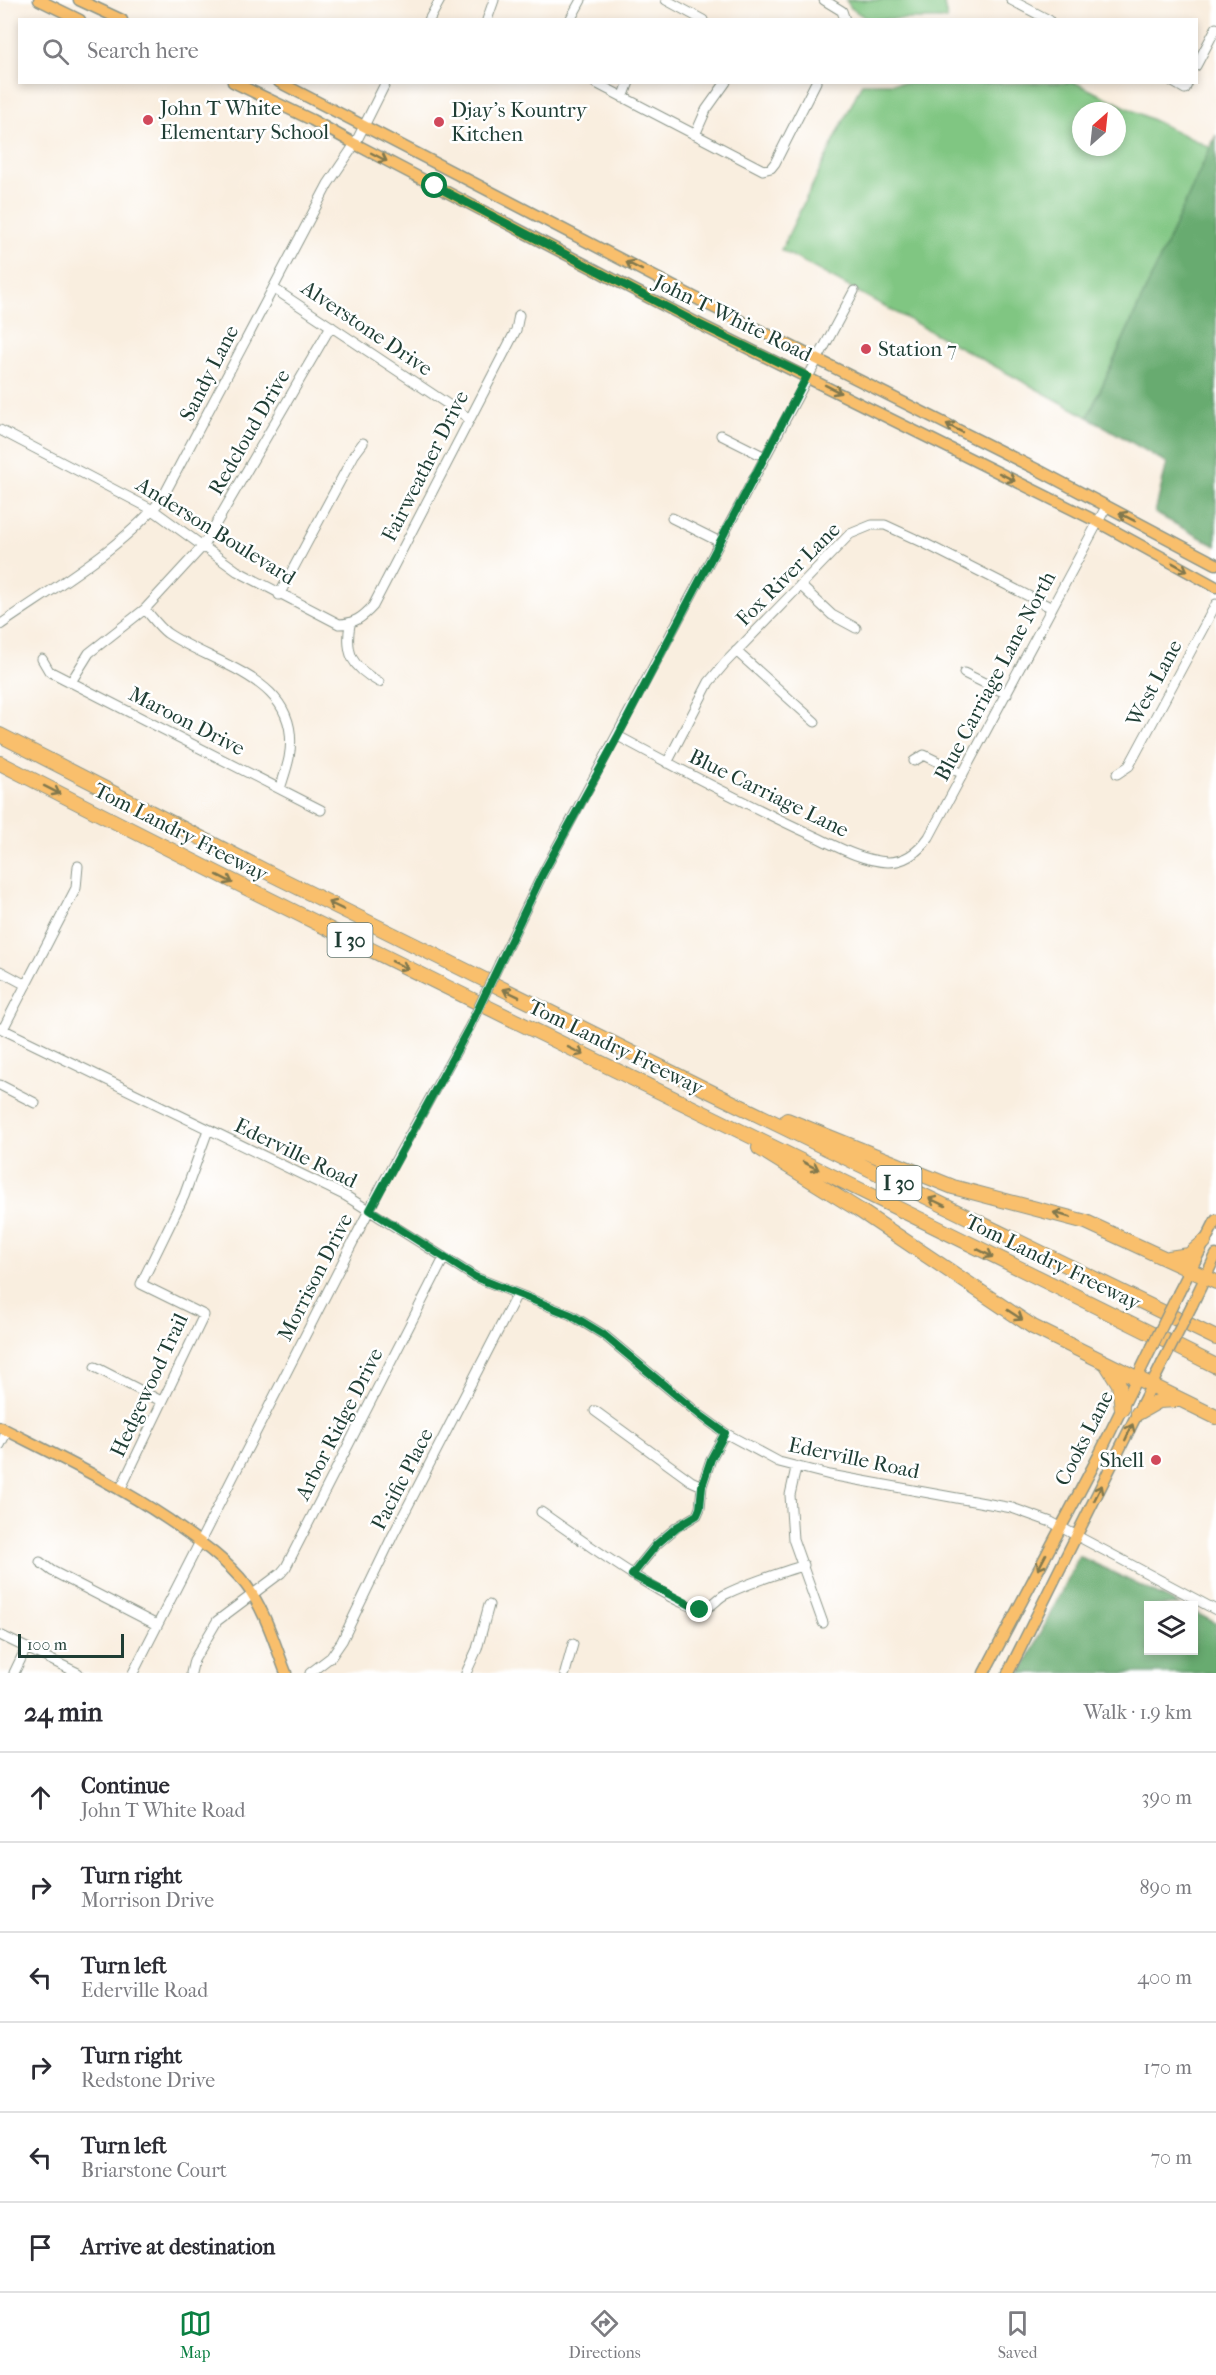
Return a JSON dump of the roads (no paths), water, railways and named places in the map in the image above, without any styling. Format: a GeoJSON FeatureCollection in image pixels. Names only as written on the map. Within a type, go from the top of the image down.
{"type":"FeatureCollection","features":[{"type":"Feature","properties":{"kind":"highway","name":"Tom Landry Freeway"},"geometry":{"type":"LineString","coordinates":[[0,735],[275,876],[1216,1338]]}},
{"type":"Feature","properties":{"kind":"highway","name":"Tom Landry Freeway"},"geometry":{"type":"LineString","coordinates":[[0,763],[241,887],[702,1111],[1216,1366]]}},
{"type":"Feature","properties":{"kind":"highway"},"geometry":{"type":"LineString","coordinates":[[710,1091],[847,1143],[953,1187],[1086,1222],[1211,1279]]}},
{"type":"Feature","properties":{"kind":"highway"},"geometry":{"type":"LineString","coordinates":[[702,1111],[859,1210],[1033,1327],[1216,1417]]}},
{"type":"Feature","properties":{"kind":"highway"},"geometry":{"type":"LineString","coordinates":[[1166,1257],[1189,1255],[1204,1242]]}},
{"type":"Feature","properties":{"kind":"highway"},"geometry":{"type":"LineString","coordinates":[[1105,1364],[1119,1383],[1122,1409]]}},
{"type":"Feature","properties":{"kind":"highway"},"geometry":{"type":"LineString","coordinates":[[1138,1413],[1159,1401],[1180,1399]]}},
{"type":"Feature","properties":{"kind":"main road"},"geometry":{"type":"LineString","coordinates":[[39,0],[76,18]]}},
{"type":"Feature","properties":{"kind":"main road"},"geometry":{"type":"LineString","coordinates":[[79,0],[118,18]]}},
{"type":"Feature","properties":{"kind":"main road","name":"John T White Road"},"geometry":{"type":"LineString","coordinates":[[237,84],[312,120],[699,324],[1098,522],[1216,587]]}},
{"type":"Feature","properties":{"kind":"main road","name":"John T White Road"},"geometry":{"type":"LineString","coordinates":[[283,84],[517,207],[1042,472],[1216,564]]}},
{"type":"Feature","properties":{"kind":"main road","name":"Cooks Lane"},"geometry":{"type":"LineString","coordinates":[[984,1673],[1122,1409],[1216,1220]]}},
{"type":"Feature","properties":{"kind":"main road","name":"Cooks Lane"},"geometry":{"type":"LineString","coordinates":[[1008,1673],[1196,1297],[1211,1279],[1216,1255]]}},
{"type":"Feature","properties":{"kind":"main road"},"geometry":{"type":"LineString","coordinates":[[4,1429],[145,1504],[200,1542],[247,1586],[286,1673]]}},
{"type":"Feature","properties":{"kind":"main road"},"geometry":{"type":"LineString","coordinates":[[1001,1639],[1020,1649]]}},
{"type":"Feature","properties":{"kind":"street"},"geometry":{"type":"LineString","coordinates":[[430,18],[440,0]]}},
{"type":"Feature","properties":{"kind":"street"},"geometry":{"type":"LineString","coordinates":[[487,18],[494,0]]}},
{"type":"Feature","properties":{"kind":"street"},"geometry":{"type":"LineString","coordinates":[[571,18],[581,0]]}},
{"type":"Feature","properties":{"kind":"street"},"geometry":{"type":"LineString","coordinates":[[666,0],[699,18]]}},
{"type":"Feature","properties":{"kind":"street"},"geometry":{"type":"LineString","coordinates":[[824,0],[842,11],[845,18]]}},
{"type":"Feature","properties":{"kind":"street"},"geometry":{"type":"LineString","coordinates":[[1011,0],[1045,18]]}},
{"type":"Feature","properties":{"kind":"street"},"geometry":{"type":"LineString","coordinates":[[1198,64],[1216,27]]}},
{"type":"Feature","properties":{"kind":"street","name":"Sandy Lane"},"geometry":{"type":"LineString","coordinates":[[0,625],[113,545],[153,510],[170,486],[328,184],[365,127],[385,84]]}},
{"type":"Feature","properties":{"kind":"street"},"geometry":{"type":"LineString","coordinates":[[598,84],[763,170],[771,168],[815,84]]}},
{"type":"Feature","properties":{"kind":"street"},"geometry":{"type":"LineString","coordinates":[[623,98],[628,84]]}},
{"type":"Feature","properties":{"kind":"street"},"geometry":{"type":"LineString","coordinates":[[695,135],[706,110],[725,84]]}},
{"type":"Feature","properties":{"kind":"street","name":"Alverstone Drive"},"geometry":{"type":"LineString","coordinates":[[273,288],[470,419]]}},
{"type":"Feature","properties":{"kind":"street","name":"Morrison Drive"},"geometry":{"type":"LineString","coordinates":[[133,1673],[370,1210],[470,1026],[542,875],[854,291]]}},
{"type":"Feature","properties":{"kind":"street","name":"Fairweather Drive"},"geometry":{"type":"LineString","coordinates":[[350,624],[362,617],[373,606],[516,330],[519,315]]}},
{"type":"Feature","properties":{"kind":"street","name":"Redcloud Drive"},"geometry":{"type":"LineString","coordinates":[[71,682],[89,653],[145,609],[203,546],[331,326]]}},
{"type":"Feature","properties":{"kind":"street","name":"Anderson Boulevard"},"geometry":{"type":"LineString","coordinates":[[0,430],[153,510],[237,571],[279,595],[339,624],[350,624]]}},
{"type":"Feature","properties":{"kind":"street"},"geometry":{"type":"LineString","coordinates":[[721,435],[765,457]]}},
{"type":"Feature","properties":{"kind":"street"},"geometry":{"type":"LineString","coordinates":[[279,595],[354,455],[363,443]]}},
{"type":"Feature","properties":{"kind":"street","name":"Blue Carriage Lane North"},"geometry":{"type":"LineString","coordinates":[[909,856],[921,848],[929,837],[1106,507]]}},
{"type":"Feature","properties":{"kind":"street"},"geometry":{"type":"LineString","coordinates":[[672,518],[720,542]]}},
{"type":"Feature","properties":{"kind":"street","name":"Fox River Lane"},"geometry":{"type":"LineString","coordinates":[[667,762],[709,682],[736,651],[850,534],[872,525],[885,525],[922,542],[1052,608]]}},
{"type":"Feature","properties":{"kind":"street"},"geometry":{"type":"LineString","coordinates":[[800,585],[832,615],[856,628]]}},
{"type":"Feature","properties":{"kind":"street","name":"West Lane"},"geometry":{"type":"LineString","coordinates":[[1117,774],[1129,766],[1216,604]]}},
{"type":"Feature","properties":{"kind":"street"},"geometry":{"type":"LineString","coordinates":[[145,609],[167,632],[258,681],[276,698],[287,721],[291,740],[289,758],[280,789]]}},
{"type":"Feature","properties":{"kind":"street"},"geometry":{"type":"LineString","coordinates":[[350,624],[347,642],[352,659],[363,673],[379,682]]}},
{"type":"Feature","properties":{"kind":"street"},"geometry":{"type":"LineString","coordinates":[[736,651],[814,722]]}},
{"type":"Feature","properties":{"kind":"street","name":"Maroon Drive"},"geometry":{"type":"LineString","coordinates":[[42,659],[49,671],[321,810]]}},
{"type":"Feature","properties":{"kind":"street"},"geometry":{"type":"LineString","coordinates":[[964,673],[1007,694]]}},
{"type":"Feature","properties":{"kind":"street","name":"Blue Carriage Lane"},"geometry":{"type":"LineString","coordinates":[[618,736],[782,821],[855,855],[889,862],[909,856]]}},
{"type":"Feature","properties":{"kind":"street"},"geometry":{"type":"LineString","coordinates":[[914,761],[924,755],[963,774]]}},
{"type":"Feature","properties":{"kind":"street"},"geometry":{"type":"LineString","coordinates":[[1,1029],[76,888],[79,879],[78,866]]}},
{"type":"Feature","properties":{"kind":"street"},"geometry":{"type":"LineString","coordinates":[[0,971],[26,985]]}},
{"type":"Feature","properties":{"kind":"street","name":"Ederville Road"},"geometry":{"type":"LineString","coordinates":[[1,1029],[346,1196],[475,1277],[571,1315],[604,1335],[725,1433],[779,1462],[796,1468],[997,1504],[1037,1517],[1216,1610]]}},
{"type":"Feature","properties":{"kind":"street"},"geometry":{"type":"LineString","coordinates":[[0,1085],[35,1103]]}},
{"type":"Feature","properties":{"kind":"street","name":"Hedgewood Trail"},"geometry":{"type":"LineString","coordinates":[[120,1490],[204,1315],[141,1284],[184,1196],[208,1130]]}},
{"type":"Feature","properties":{"kind":"street","name":"Arbor Ridge Drive"},"geometry":{"type":"LineString","coordinates":[[191,1673],[194,1660],[217,1621],[286,1567],[444,1258]]}},
{"type":"Feature","properties":{"kind":"street","name":"Pacific Place"},"geometry":{"type":"LineString","coordinates":[[310,1673],[331,1657],[342,1641],[393,1534],[517,1294]]}},
{"type":"Feature","properties":{"kind":"street"},"geometry":{"type":"LineString","coordinates":[[95,1367],[161,1401]]}},
{"type":"Feature","properties":{"kind":"street"},"geometry":{"type":"LineString","coordinates":[[595,1411],[702,1486]]}},
{"type":"Feature","properties":{"kind":"street"},"geometry":{"type":"LineString","coordinates":[[0,1445],[4,1429]]}},
{"type":"Feature","properties":{"kind":"street"},"geometry":{"type":"LineString","coordinates":[[632,1575],[657,1544],[677,1527],[697,1515],[702,1486],[711,1459],[725,1433]]}},
{"type":"Feature","properties":{"kind":"street"},"geometry":{"type":"LineString","coordinates":[[796,1468],[789,1495],[793,1539],[824,1623]]}},
{"type":"Feature","properties":{"kind":"street"},"geometry":{"type":"LineString","coordinates":[[541,1512],[632,1575],[700,1610],[709,1607],[724,1595],[804,1565]]}},
{"type":"Feature","properties":{"kind":"street"},"geometry":{"type":"LineString","coordinates":[[40,1562],[60,1575],[157,1625]]}},
{"type":"Feature","properties":{"kind":"street"},"geometry":{"type":"LineString","coordinates":[[466,1673],[477,1649],[489,1605]]}},
{"type":"Feature","properties":{"kind":"street"},"geometry":{"type":"LineString","coordinates":[[0,1635],[78,1673]]}},
{"type":"Feature","properties":{"kind":"street"},"geometry":{"type":"LineString","coordinates":[[565,1673],[573,1644]]}},
{"type":"Feature","properties":{"kind":"street"},"geometry":{"type":"LineString","coordinates":[[14,1673],[26,1648]]}},
{"type":"Feature","properties":{"kind":"place","name":"John T White Elementary School"},"geometry":{"type":"Point","coordinates":[148,120]}},
{"type":"Feature","properties":{"kind":"place","name":"Djay's Kountry Kitchen"},"geometry":{"type":"Point","coordinates":[439,122]}},
{"type":"Feature","properties":{"kind":"place","name":"Station 7"},"geometry":{"type":"Point","coordinates":[866,349]}},
{"type":"Feature","properties":{"kind":"place","name":"Shell"},"geometry":{"type":"Point","coordinates":[1156,1460]}}]}
